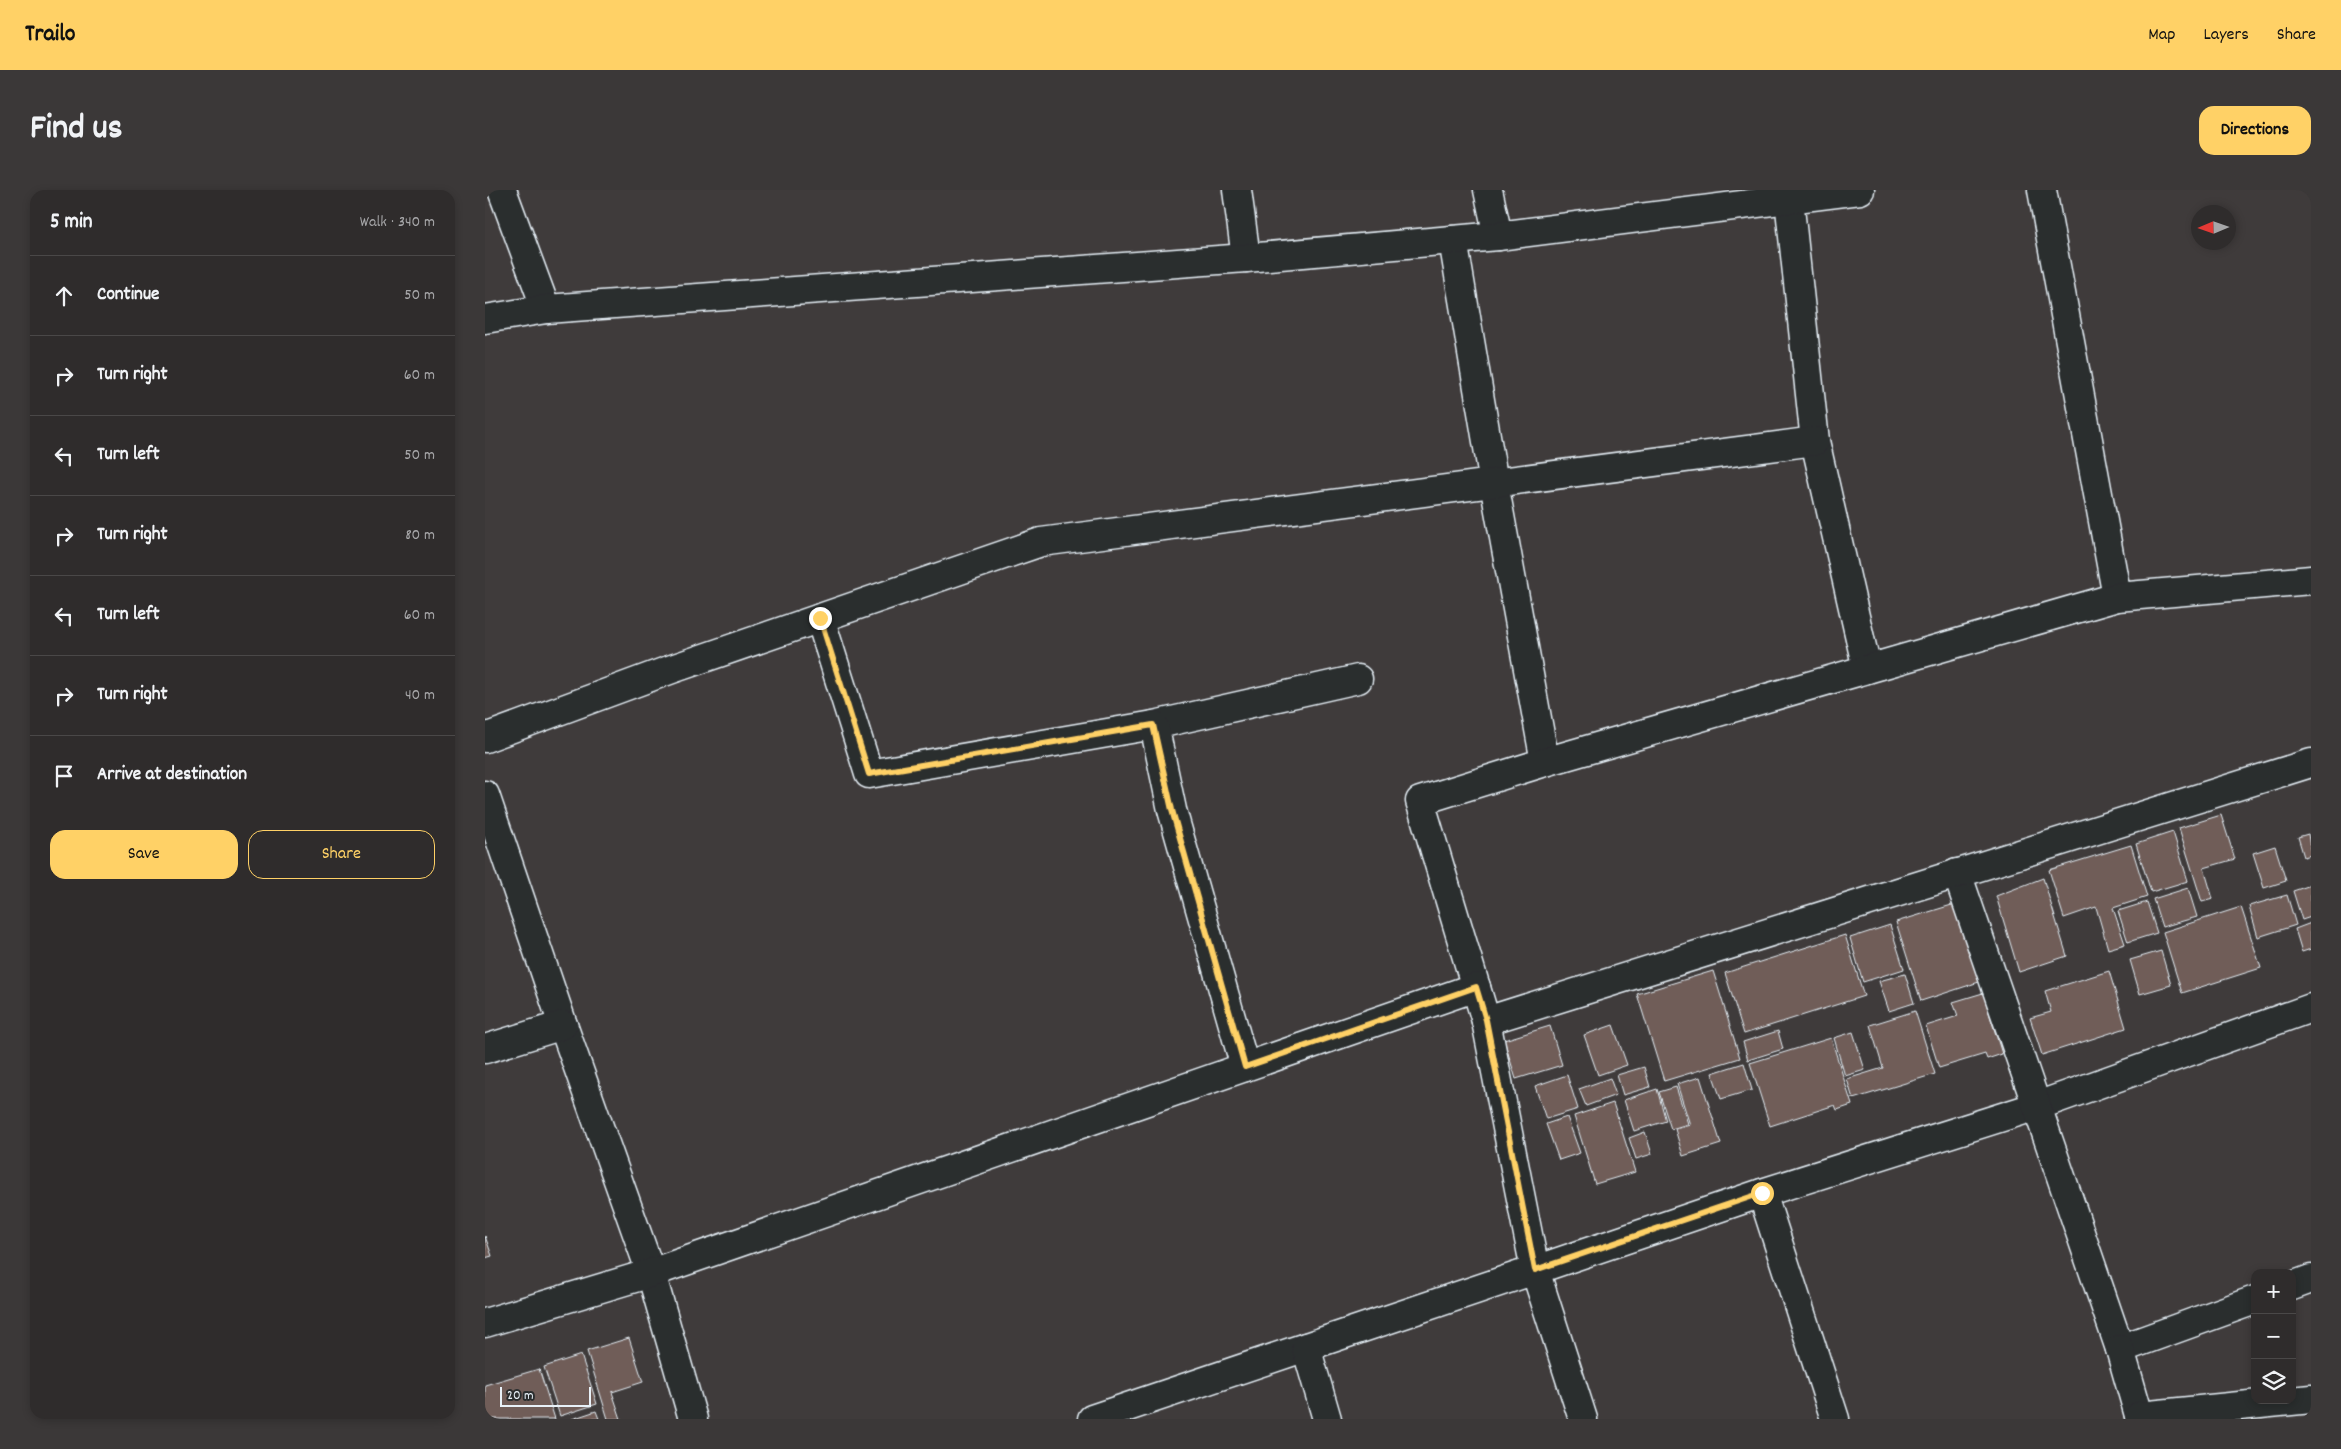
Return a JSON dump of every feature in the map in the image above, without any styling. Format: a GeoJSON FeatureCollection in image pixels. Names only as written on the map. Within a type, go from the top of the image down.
{"type":"FeatureCollection","features":[{"type":"Feature","properties":{"kind":"street"},"geometry":{"type":"LineString","coordinates":[[502,190],[546,310]]}},
{"type":"Feature","properties":{"kind":"street"},"geometry":{"type":"LineString","coordinates":[[1237,190],[1246,258]]}},
{"type":"Feature","properties":{"kind":"street"},"geometry":{"type":"LineString","coordinates":[[1488,190],[1498,236]]}},
{"type":"Feature","properties":{"kind":"street"},"geometry":{"type":"LineString","coordinates":[[485,319],[546,310],[1246,258],[1498,236],[1860,190]]}},
{"type":"Feature","properties":{"kind":"street"},"geometry":{"type":"LineString","coordinates":[[2042,190],[2117,597]]}},
{"type":"Feature","properties":{"kind":"street"},"geometry":{"type":"LineString","coordinates":[[1789,199],[1815,441],[1867,669]]}},
{"type":"Feature","properties":{"kind":"street"},"geometry":{"type":"LineString","coordinates":[[1453,240],[1494,483],[1545,762]]}},
{"type":"Feature","properties":{"kind":"street"},"geometry":{"type":"LineString","coordinates":[[485,738],[672,669],[1041,542],[1815,441]]}},
{"type":"Feature","properties":{"kind":"street"},"geometry":{"type":"LineString","coordinates":[[1583,1419],[1535,1270],[1486,1020],[1420,801],[1545,762],[2117,597],[2311,580]]}},
{"type":"Feature","properties":{"kind":"street"},"geometry":{"type":"LineString","coordinates":[[820,618],[869,774],[1153,725],[1358,679]]}},
{"type":"Feature","properties":{"kind":"street"},"geometry":{"type":"LineString","coordinates":[[1153,725],[1172,810],[1245,1067]]}},
{"type":"Feature","properties":{"kind":"street"},"geometry":{"type":"LineString","coordinates":[[1486,1020],[2311,763]]}},
{"type":"Feature","properties":{"kind":"street"},"geometry":{"type":"LineString","coordinates":[[485,796],[563,1025],[651,1273],[693,1419]]}},
{"type":"Feature","properties":{"kind":"street"},"geometry":{"type":"LineString","coordinates":[[1957,873],[2120,1349],[2139,1418],[2311,1399]]}},
{"type":"Feature","properties":{"kind":"street"},"geometry":{"type":"LineString","coordinates":[[485,1323],[651,1273],[1476,987]]}},
{"type":"Feature","properties":{"kind":"street"},"geometry":{"type":"LineString","coordinates":[[1092,1419],[1762,1193],[2037,1106],[2311,1008]]}},
{"type":"Feature","properties":{"kind":"street"},"geometry":{"type":"LineString","coordinates":[[485,1049],[563,1025]]}},
{"type":"Feature","properties":{"kind":"street"},"geometry":{"type":"LineString","coordinates":[[1762,1193],[1835,1419]]}},
{"type":"Feature","properties":{"kind":"street"},"geometry":{"type":"LineString","coordinates":[[2296,1285],[2311,1280]]}},
{"type":"Feature","properties":{"kind":"street"},"geometry":{"type":"LineString","coordinates":[[2120,1349],[2251,1301]]}},
{"type":"Feature","properties":{"kind":"street"},"geometry":{"type":"LineString","coordinates":[[1306,1347],[1327,1419]]}},
{"type":"Feature","properties":{"kind":"building"},"geometry":{"type":"Polygon","coordinates":[[[2221,815],[2235,859],[2204,868],[2213,899],[2202,902],[2179,828],[2221,815]]]}},
{"type":"Feature","properties":{"kind":"building"},"geometry":{"type":"Polygon","coordinates":[[[2173,832],[2188,881],[2151,892],[2136,844],[2173,832]]]}},
{"type":"Feature","properties":{"kind":"building"},"geometry":{"type":"Polygon","coordinates":[[[2308,834],[2311,855],[2304,857],[2298,837],[2308,834]]]}},
{"type":"Feature","properties":{"kind":"building"},"geometry":{"type":"Polygon","coordinates":[[[2131,845],[2147,897],[2113,908],[2125,944],[2108,949],[2096,907],[2064,918],[2049,870],[2131,845]]]}},
{"type":"Feature","properties":{"kind":"building"},"geometry":{"type":"Polygon","coordinates":[[[2275,846],[2286,881],[2264,888],[2253,853],[2275,846]]]}},
{"type":"Feature","properties":{"kind":"building"},"geometry":{"type":"Polygon","coordinates":[[[2043,878],[2067,956],[2019,972],[1996,896],[2043,878]]]}},
{"type":"Feature","properties":{"kind":"building"},"geometry":{"type":"Polygon","coordinates":[[[2311,885],[2311,917],[2302,920],[2293,891],[2311,885]]]}},
{"type":"Feature","properties":{"kind":"building"},"geometry":{"type":"Polygon","coordinates":[[[2188,888],[2197,917],[2162,927],[2153,899],[2188,888]]]}},
{"type":"Feature","properties":{"kind":"building"},"geometry":{"type":"Polygon","coordinates":[[[2287,895],[2296,925],[2258,937],[2249,906],[2287,895]]]}},
{"type":"Feature","properties":{"kind":"building"},"geometry":{"type":"Polygon","coordinates":[[[2147,902],[2157,933],[2128,942],[2118,911],[2147,902]]]}},
{"type":"Feature","properties":{"kind":"building"},"geometry":{"type":"Polygon","coordinates":[[[1955,904],[1979,982],[1921,1001],[1896,922],[1955,904]]]}},
{"type":"Feature","properties":{"kind":"building"},"geometry":{"type":"Polygon","coordinates":[[[2241,907],[2261,968],[2182,993],[2163,932],[2241,907]]]}},
{"type":"Feature","properties":{"kind":"building"},"geometry":{"type":"Polygon","coordinates":[[[2311,923],[2311,949],[2302,952],[2295,929],[2311,923]]]}},
{"type":"Feature","properties":{"kind":"building"},"geometry":{"type":"Polygon","coordinates":[[[1890,925],[1904,969],[1863,982],[1850,938],[1890,925]]]}},
{"type":"Feature","properties":{"kind":"building"},"geometry":{"type":"Polygon","coordinates":[[[1845,935],[1864,996],[1744,1034],[1725,973],[1845,935]]]}},
{"type":"Feature","properties":{"kind":"building"},"geometry":{"type":"Polygon","coordinates":[[[2161,951],[2171,985],[2140,994],[2130,960],[2161,951]]]}},
{"type":"Feature","properties":{"kind":"building"},"geometry":{"type":"Polygon","coordinates":[[[1713,971],[1740,1058],[1664,1081],[1637,994],[1713,971]]]}},
{"type":"Feature","properties":{"kind":"building"},"geometry":{"type":"Polygon","coordinates":[[[2109,971],[2126,1028],[2042,1055],[2030,1018],[2051,1012],[2045,991],[2109,971]]]}},
{"type":"Feature","properties":{"kind":"building"},"geometry":{"type":"Polygon","coordinates":[[[1905,974],[1914,1003],[1889,1011],[1879,981],[1905,974]]]}},
{"type":"Feature","properties":{"kind":"building"},"geometry":{"type":"Polygon","coordinates":[[[1983,993],[2002,1054],[1987,1059],[1985,1054],[1939,1068],[1926,1026],[1958,1016],[1953,1002],[1983,993]]]}},
{"type":"Feature","properties":{"kind":"building"},"geometry":{"type":"Polygon","coordinates":[[[1915,1011],[1935,1074],[1853,1099],[1847,1079],[1883,1068],[1870,1025],[1915,1011]]]}},
{"type":"Feature","properties":{"kind":"building"},"geometry":{"type":"Polygon","coordinates":[[[1613,1025],[1627,1065],[1598,1075],[1584,1035],[1613,1025]]]}},
{"type":"Feature","properties":{"kind":"building"},"geometry":{"type":"Polygon","coordinates":[[[1550,1026],[1562,1065],[1516,1079],[1504,1040],[1550,1026]]]}},
{"type":"Feature","properties":{"kind":"building"},"geometry":{"type":"Polygon","coordinates":[[[1778,1031],[1783,1049],[1748,1060],[1743,1042],[1778,1031]]]}},
{"type":"Feature","properties":{"kind":"building"},"geometry":{"type":"Polygon","coordinates":[[[1853,1032],[1865,1070],[1845,1076],[1834,1038],[1853,1032]]]}},
{"type":"Feature","properties":{"kind":"building"},"geometry":{"type":"Polygon","coordinates":[[[1831,1038],[1852,1105],[1837,1110],[1835,1105],[1770,1126],[1750,1063],[1831,1038]]]}},
{"type":"Feature","properties":{"kind":"building"},"geometry":{"type":"Polygon","coordinates":[[[1744,1063],[1752,1090],[1721,1099],[1712,1073],[1744,1063]]]}},
{"type":"Feature","properties":{"kind":"building"},"geometry":{"type":"Polygon","coordinates":[[[1644,1067],[1650,1087],[1623,1095],[1617,1075],[1644,1067]]]}},
{"type":"Feature","properties":{"kind":"building"},"geometry":{"type":"Polygon","coordinates":[[[1567,1075],[1578,1109],[1546,1119],[1535,1086],[1567,1075]]]}},
{"type":"Feature","properties":{"kind":"building"},"geometry":{"type":"Polygon","coordinates":[[[1700,1077],[1721,1144],[1683,1156],[1675,1129],[1690,1125],[1677,1084],[1700,1077]]]}},
{"type":"Feature","properties":{"kind":"building"},"geometry":{"type":"Polygon","coordinates":[[[1610,1078],[1616,1095],[1586,1106],[1579,1089],[1610,1078]]]}},
{"type":"Feature","properties":{"kind":"building"},"geometry":{"type":"Polygon","coordinates":[[[1676,1087],[1688,1124],[1671,1129],[1659,1092],[1676,1087]]]}},
{"type":"Feature","properties":{"kind":"building"},"geometry":{"type":"Polygon","coordinates":[[[1657,1089],[1666,1121],[1634,1131],[1624,1100],[1657,1089]]]}},
{"type":"Feature","properties":{"kind":"building"},"geometry":{"type":"Polygon","coordinates":[[[1613,1103],[1635,1172],[1595,1184],[1574,1116],[1613,1103]]]}},
{"type":"Feature","properties":{"kind":"building"},"geometry":{"type":"Polygon","coordinates":[[[1567,1117],[1580,1153],[1559,1160],[1546,1124],[1567,1117]]]}},
{"type":"Feature","properties":{"kind":"building"},"geometry":{"type":"Polygon","coordinates":[[[1645,1132],[1652,1154],[1636,1159],[1629,1138],[1645,1132]]]}},
{"type":"Feature","properties":{"kind":"building"},"geometry":{"type":"Polygon","coordinates":[[[485,1236],[492,1256],[485,1258],[485,1236]]]}},
{"type":"Feature","properties":{"kind":"building"},"geometry":{"type":"Polygon","coordinates":[[[629,1338],[643,1382],[612,1392],[621,1419],[608,1419],[587,1351],[629,1338]]]}},
{"type":"Feature","properties":{"kind":"building"},"geometry":{"type":"Polygon","coordinates":[[[581,1355],[597,1404],[560,1416],[544,1367],[581,1355]]]}},
{"type":"Feature","properties":{"kind":"building"},"geometry":{"type":"Polygon","coordinates":[[[539,1369],[555,1419],[485,1419],[485,1385],[539,1369]]]}},
{"type":"Feature","properties":{"kind":"building"},"geometry":{"type":"Polygon","coordinates":[[[596,1411],[599,1419],[572,1419],[596,1411]]]}},
{"type":"Feature","properties":{"kind":"route"},"geometry":{"type":"LineString","coordinates":[[820,618],[869,774],[1153,725],[1172,810],[1245,1067],[1476,987],[1486,1020],[1535,1270],[1762,1193]]}}]}
